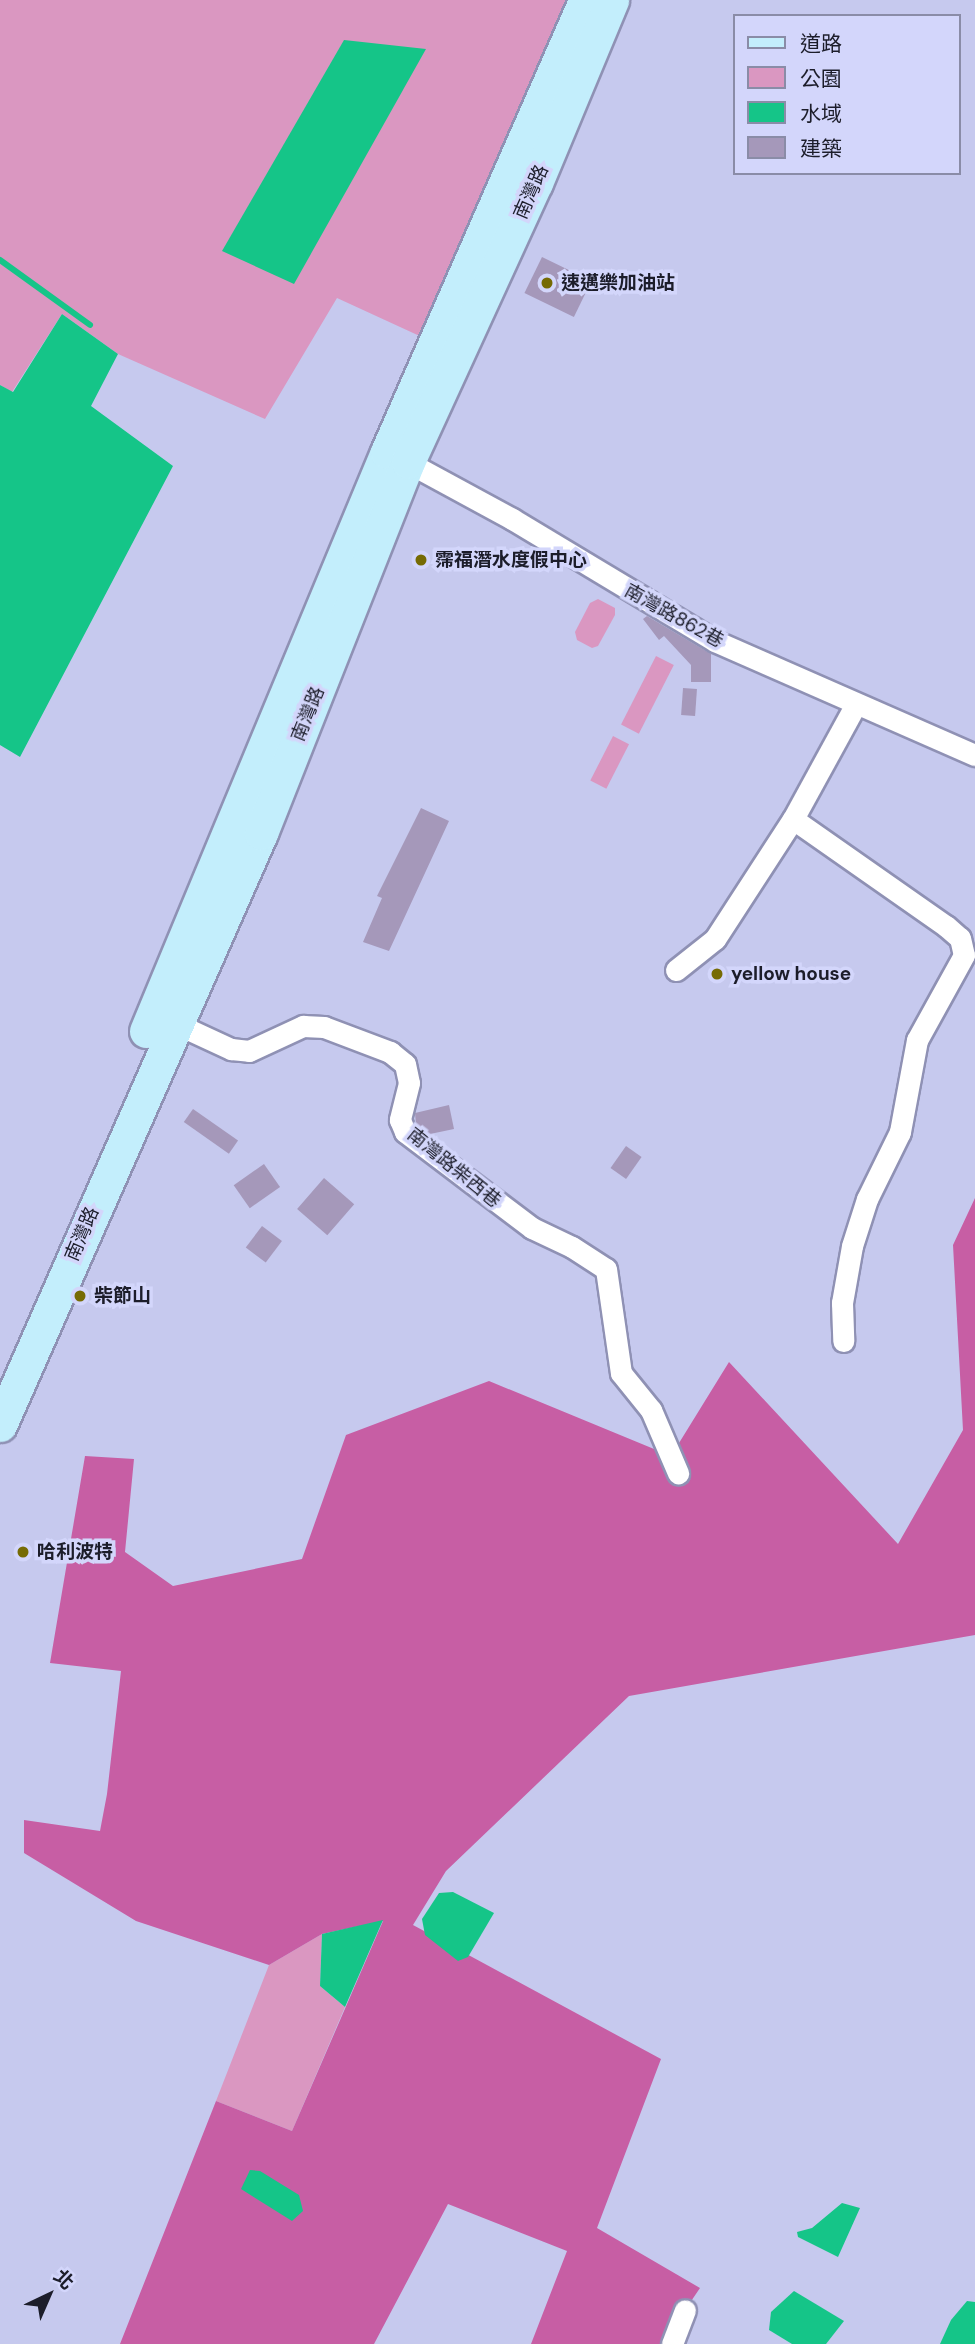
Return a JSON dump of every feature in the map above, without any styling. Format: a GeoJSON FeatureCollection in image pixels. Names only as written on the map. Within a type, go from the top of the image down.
{"type":"FeatureCollection","features":[{"type":"Feature","properties":{"kind":"main road","name":"南灣路"},"geometry":{"type":"LineString","coordinates":[[0,1369],[164,1018],[261,833],[397,457],[585,0]]}},
{"type":"Feature","properties":{"kind":"main road","name":"南灣路"},"geometry":{"type":"LineString","coordinates":[[397,457],[536,183],[612,0]]}},
{"type":"Feature","properties":{"kind":"main road","name":"南灣路"},"geometry":{"type":"LineString","coordinates":[[0,1425],[164,1018]]}},
{"type":"Feature","properties":{"kind":"street","name":"南灣路862巷"},"geometry":{"type":"LineString","coordinates":[[397,457],[715,641],[975,755]]}},
{"type":"Feature","properties":{"kind":"street"},"geometry":{"type":"LineString","coordinates":[[676,970],[715,939],[793,819],[856,704]]}},
{"type":"Feature","properties":{"kind":"street"},"geometry":{"type":"LineString","coordinates":[[793,819],[946,926],[960,938],[964,955],[917,1040],[900,1132],[867,1199],[852,1246],[842,1303],[843,1341]]}},
{"type":"Feature","properties":{"kind":"street","name":"南灣路柴西巷"},"geometry":{"type":"LineString","coordinates":[[164,1018],[231,1049],[249,1051],[303,1026],[324,1027],[390,1052],[405,1065],[409,1083],[400,1120],[405,1132],[531,1228],[572,1247],[606,1269],[621,1373],[651,1410],[678,1473]]}},
{"type":"Feature","properties":{"kind":"street"},"geometry":{"type":"LineString","coordinates":[[672,2344],[685,2310]]}},
{"type":"Feature","properties":{"kind":"green space"},"geometry":{"type":"Polygon","coordinates":[[[0,0],[566,0],[424,338],[337,298],[265,419],[118,354],[62,314],[12,392],[0,385],[0,0]]]}},
{"type":"Feature","properties":{"kind":"green space"},"geometry":{"type":"Polygon","coordinates":[[[598,599],[615,608],[615,615],[598,646],[592,648],[577,640],[575,632],[590,603],[598,599]]]}},
{"type":"Feature","properties":{"kind":"green space"},"geometry":{"type":"Polygon","coordinates":[[[656,656],[674,665],[639,734],[621,725],[656,656]]]}},
{"type":"Feature","properties":{"kind":"green space"},"geometry":{"type":"Polygon","coordinates":[[[613,736],[629,744],[606,789],[590,781],[613,736]]]}},
{"type":"Feature","properties":{"kind":"green space"},"geometry":{"type":"Polygon","coordinates":[[[322,1934],[320,1986],[345,2007],[292,2131],[216,2101],[269,1965],[322,1934]]]}},
{"type":"Feature","properties":{"kind":"shaded area"},"geometry":{"type":"Polygon","coordinates":[[[975,1198],[975,1635],[629,1696],[446,1871],[413,1925],[661,2059],[597,2228],[700,2288],[662,2344],[531,2344],[567,2251],[448,2204],[374,2344],[120,2344],[216,2101],[292,2131],[383,1921],[322,1934],[269,1965],[136,1921],[24,1853],[24,1820],[100,1831],[107,1794],[121,1671],[50,1663],[85,1456],[134,1459],[125,1552],[173,1586],[302,1559],[346,1435],[489,1381],[671,1456],[729,1362],[898,1544],[963,1430],[953,1245],[975,1198]]]}},
{"type":"Feature","properties":{"kind":"water"},"geometry":{"type":"Polygon","coordinates":[[[344,40],[426,49],[294,284],[222,251],[344,40]]]}},
{"type":"Feature","properties":{"kind":"water"},"geometry":{"type":"Polygon","coordinates":[[[62,314],[118,354],[91,406],[173,466],[20,757],[0,745],[0,385],[13,392],[62,314]]]}},
{"type":"Feature","properties":{"kind":"water"},"geometry":{"type":"Polygon","coordinates":[[[453,1892],[494,1913],[468,1957],[458,1961],[425,1935],[422,1919],[439,1893],[453,1892]]]}},
{"type":"Feature","properties":{"kind":"water"},"geometry":{"type":"Polygon","coordinates":[[[383,1920],[345,2007],[320,1986],[322,1934],[383,1920]]]}},
{"type":"Feature","properties":{"kind":"water"},"geometry":{"type":"Polygon","coordinates":[[[250,2170],[260,2171],[299,2195],[303,2211],[292,2221],[241,2189],[250,2170]]]}},
{"type":"Feature","properties":{"kind":"water"},"geometry":{"type":"Polygon","coordinates":[[[842,2203],[860,2208],[838,2257],[798,2237],[797,2232],[812,2228],[842,2203]]]}},
{"type":"Feature","properties":{"kind":"water"},"geometry":{"type":"Polygon","coordinates":[[[794,2291],[844,2321],[826,2344],[792,2344],[769,2330],[771,2312],[794,2291]]]}},
{"type":"Feature","properties":{"kind":"water"},"geometry":{"type":"Polygon","coordinates":[[[967,2301],[975,2302],[975,2344],[940,2344],[951,2320],[967,2301]]]}},
{"type":"Feature","properties":{"kind":"building"},"geometry":{"type":"Polygon","coordinates":[[[542,257],[591,281],[574,317],[524,293],[542,257]]]}},
{"type":"Feature","properties":{"kind":"building"},"geometry":{"type":"Polygon","coordinates":[[[647,616],[711,654],[711,682],[691,682],[691,665],[664,636],[659,640],[643,619],[647,616]]]}},
{"type":"Feature","properties":{"kind":"building"},"geometry":{"type":"Polygon","coordinates":[[[683,688],[697,689],[695,716],[681,715],[683,688]]]}},
{"type":"Feature","properties":{"kind":"building"},"geometry":{"type":"Polygon","coordinates":[[[421,808],[449,821],[389,951],[363,942],[382,898],[377,896],[421,808]]]}},
{"type":"Feature","properties":{"kind":"building"},"geometry":{"type":"Polygon","coordinates":[[[449,1105],[454,1129],[430,1134],[416,1124],[415,1113],[449,1105]]]}},
{"type":"Feature","properties":{"kind":"building"},"geometry":{"type":"Polygon","coordinates":[[[193,1109],[238,1141],[229,1154],[184,1122],[193,1109]]]}},
{"type":"Feature","properties":{"kind":"building"},"geometry":{"type":"Polygon","coordinates":[[[626,1146],[642,1157],[626,1179],[611,1168],[626,1146]]]}},
{"type":"Feature","properties":{"kind":"building"},"geometry":{"type":"Polygon","coordinates":[[[264,1164],[280,1187],[250,1208],[234,1185],[264,1164]]]}},
{"type":"Feature","properties":{"kind":"building"},"geometry":{"type":"Polygon","coordinates":[[[324,1178],[354,1204],[327,1235],[297,1209],[324,1178]]]}},
{"type":"Feature","properties":{"kind":"building"},"geometry":{"type":"Polygon","coordinates":[[[262,1226],[282,1241],[266,1263],[246,1248],[262,1226]]]}},
{"type":"Feature","properties":{"kind":"waterway"},"geometry":{"type":"LineString","coordinates":[[0,260],[90,325]]}},
{"type":"Feature","properties":{"kind":"place","name":"速邁樂加油站"},"geometry":{"type":"Point","coordinates":[547,283]}},
{"type":"Feature","properties":{"kind":"place","name":"霈福潛水度假中心"},"geometry":{"type":"Point","coordinates":[421,560]}},
{"type":"Feature","properties":{"kind":"place","name":"yellow house"},"geometry":{"type":"Point","coordinates":[717,974]}},
{"type":"Feature","properties":{"kind":"place","name":"柴節山"},"geometry":{"type":"Point","coordinates":[80,1296]}},
{"type":"Feature","properties":{"kind":"place","name":"哈利波特"},"geometry":{"type":"Point","coordinates":[23,1552]}}]}
